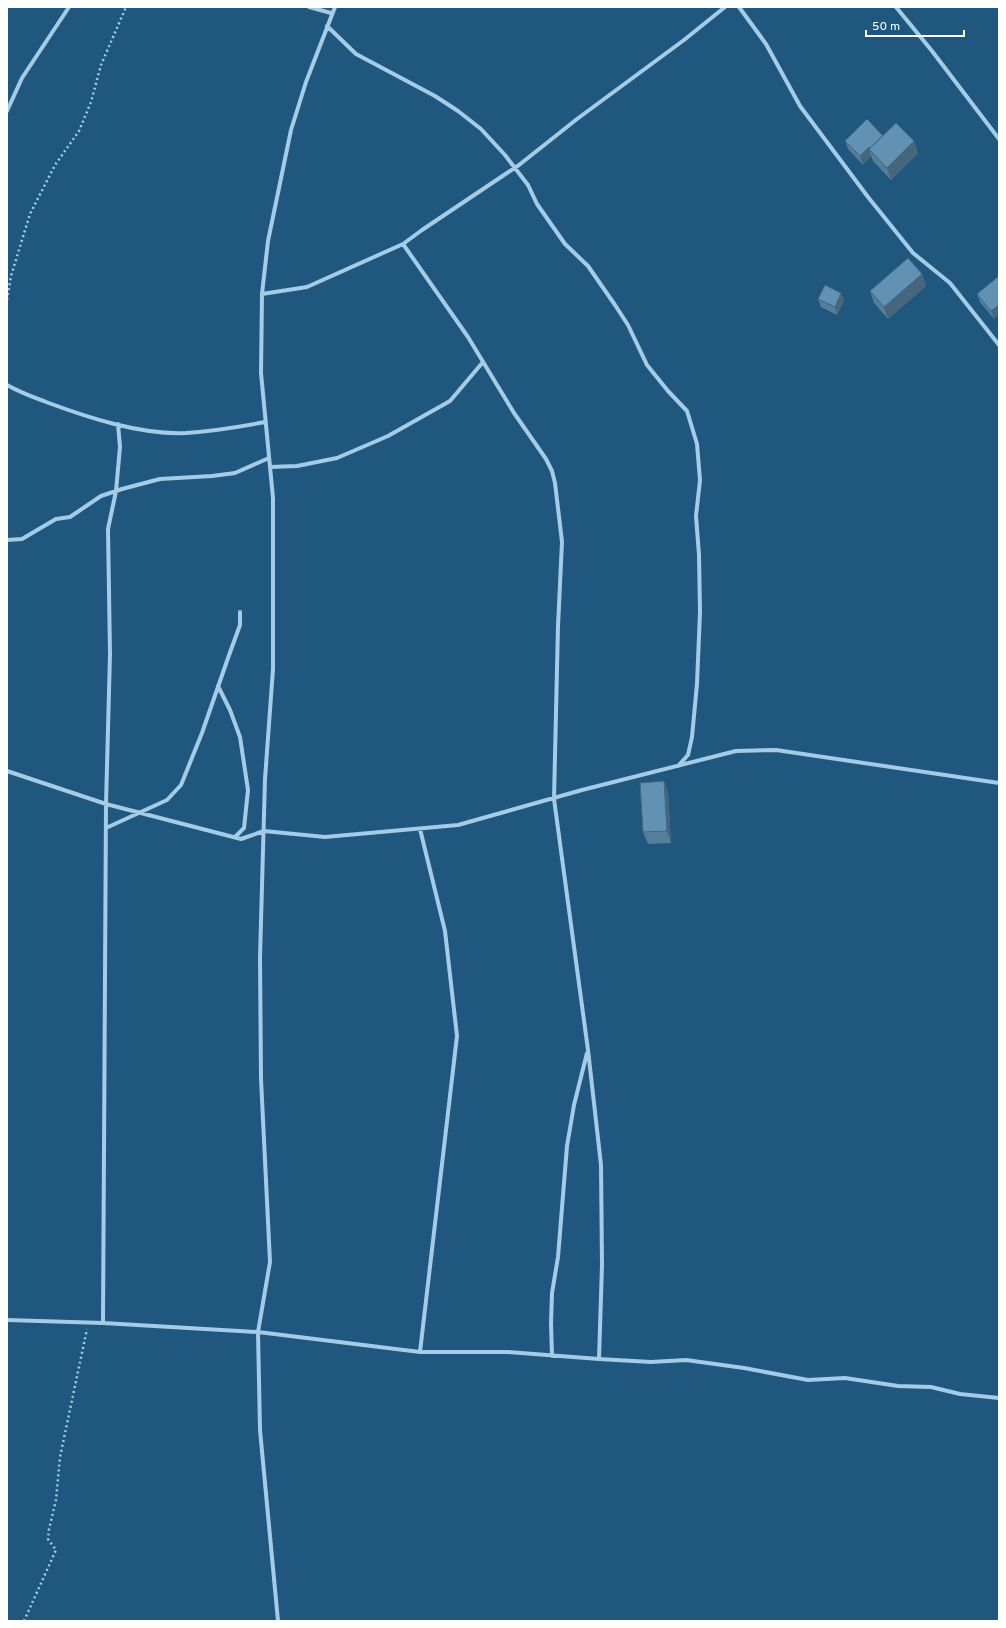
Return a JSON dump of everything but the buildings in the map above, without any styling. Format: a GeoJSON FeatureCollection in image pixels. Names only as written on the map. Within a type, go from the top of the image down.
{"type":"FeatureCollection","features":[{"type":"Feature","properties":{"kind":"street"},"geometry":{"type":"LineString","coordinates":[[7,111],[22,78],[69,7]]}},
{"type":"Feature","properties":{"kind":"street"},"geometry":{"type":"LineString","coordinates":[[309,7],[331,12]]}},
{"type":"Feature","properties":{"kind":"street"},"geometry":{"type":"LineString","coordinates":[[278,1621],[260,1430],[258,1332],[270,1262],[261,1079],[260,957],[265,779],[273,669],[272,498],[261,373],[262,294],[268,241],[291,130],[306,82],[331,12],[335,7]]}},
{"type":"Feature","properties":{"kind":"street"},"geometry":{"type":"LineString","coordinates":[[262,294],[307,287],[403,244],[515,168],[725,7]]}},
{"type":"Feature","properties":{"kind":"street"},"geometry":{"type":"LineString","coordinates":[[739,7],[766,44],[800,106],[868,197],[913,253],[950,283],[999,345]]}},
{"type":"Feature","properties":{"kind":"street"},"geometry":{"type":"LineString","coordinates":[[896,7],[932,51],[999,139]]}},
{"type":"Feature","properties":{"kind":"street"},"geometry":{"type":"LineString","coordinates":[[327,26],[356,54],[435,96],[458,111],[481,129],[528,185],[537,204],[565,244],[588,266],[628,325],[647,365],[687,412],[697,444],[700,480],[696,516],[699,555],[700,612],[697,684],[692,737],[688,755],[677,766]]}},
{"type":"Feature","properties":{"kind":"street"},"geometry":{"type":"LineString","coordinates":[[403,244],[468,337],[514,413],[546,459],[552,471],[555,483],[562,542],[558,626],[554,799],[588,1050],[601,1165],[602,1265],[599,1359]]}},
{"type":"Feature","properties":{"kind":"street"},"geometry":{"type":"LineString","coordinates":[[270,467],[298,466],[337,458],[388,436],[450,401],[483,362]]}},
{"type":"Feature","properties":{"kind":"street"},"geometry":{"type":"LineString","coordinates":[[7,385],[57,406],[118,424],[154,431],[185,433],[224,429],[265,422]]}},
{"type":"Feature","properties":{"kind":"street"},"geometry":{"type":"LineString","coordinates":[[103,1323],[106,804],[110,654],[108,529],[116,492],[120,447],[118,424]]}},
{"type":"Feature","properties":{"kind":"street"},"geometry":{"type":"LineString","coordinates":[[7,540],[22,540],[45,524],[56,519],[70,517],[101,496],[160,479],[235,472],[269,458]]}},
{"type":"Feature","properties":{"kind":"street"},"geometry":{"type":"LineString","coordinates":[[106,828],[167,800],[181,785],[240,625],[240,612]]}},
{"type":"Feature","properties":{"kind":"street"},"geometry":{"type":"LineString","coordinates":[[218,686],[230,710],[240,737],[248,790],[244,828],[236,837]]}},
{"type":"Feature","properties":{"kind":"street"},"geometry":{"type":"LineString","coordinates":[[7,771],[106,804],[242,839],[264,831],[325,837],[458,825],[736,751],[776,750],[999,783]]}},
{"type":"Feature","properties":{"kind":"street"},"geometry":{"type":"LineString","coordinates":[[420,829],[445,931],[457,1036],[420,1352]]}},
{"type":"Feature","properties":{"kind":"street"},"geometry":{"type":"LineString","coordinates":[[552,1356],[550,1323],[552,1293],[558,1257],[567,1146],[574,1105],[588,1050]]}},
{"type":"Feature","properties":{"kind":"street"},"geometry":{"type":"LineString","coordinates":[[7,1320],[103,1323],[258,1332],[420,1352],[507,1352],[651,1362],[686,1360],[744,1368],[808,1380],[845,1378],[898,1386],[931,1387],[960,1394],[999,1398]]}},
{"type":"Feature","properties":{"kind":"path"},"geometry":{"type":"LineString","coordinates":[[7,300],[11,276],[30,214],[55,165],[79,131],[91,102],[101,65],[126,7]]}},
{"type":"Feature","properties":{"kind":"path"},"geometry":{"type":"LineString","coordinates":[[24,1621],[56,1550],[48,1539],[49,1529],[56,1500],[60,1457],[89,1323]]}}]}
